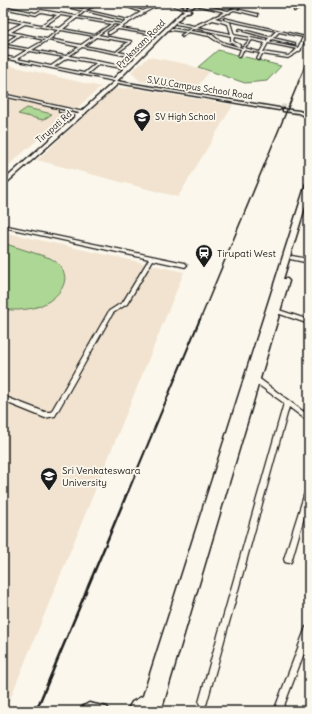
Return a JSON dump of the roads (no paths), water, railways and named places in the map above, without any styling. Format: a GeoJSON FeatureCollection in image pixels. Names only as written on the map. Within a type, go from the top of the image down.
{"type":"FeatureCollection","features":[{"type":"Feature","properties":{"kind":"main road","name":"Prakasam Road"},"geometry":{"type":"LineString","coordinates":[[116,82],[138,57],[197,3]]}},
{"type":"Feature","properties":{"kind":"main road","name":"Prakasam Road"},"geometry":{"type":"LineString","coordinates":[[116,82],[189,10]]}},
{"type":"Feature","properties":{"kind":"main road","name":"Tirupati Rd"},"geometry":{"type":"LineString","coordinates":[[3,183],[116,82]]}},
{"type":"Feature","properties":{"kind":"street"},"geometry":{"type":"LineString","coordinates":[[53,3],[83,11],[129,20]]}},
{"type":"Feature","properties":{"kind":"street"},"geometry":{"type":"LineString","coordinates":[[15,59],[48,40],[78,17],[83,11],[101,3]]}},
{"type":"Feature","properties":{"kind":"street"},"geometry":{"type":"LineString","coordinates":[[118,3],[143,12]]}},
{"type":"Feature","properties":{"kind":"street"},"geometry":{"type":"LineString","coordinates":[[131,8],[142,3]]}},
{"type":"Feature","properties":{"kind":"street"},"geometry":{"type":"LineString","coordinates":[[109,33],[129,20],[161,3]]}},
{"type":"Feature","properties":{"kind":"street"},"geometry":{"type":"LineString","coordinates":[[170,3],[189,10]]}},
{"type":"Feature","properties":{"kind":"street"},"geometry":{"type":"LineString","coordinates":[[175,3],[189,10]]}},
{"type":"Feature","properties":{"kind":"street"},"geometry":{"type":"LineString","coordinates":[[197,3],[229,12]]}},
{"type":"Feature","properties":{"kind":"street"},"geometry":{"type":"LineString","coordinates":[[182,36],[194,27],[247,3]]}},
{"type":"Feature","properties":{"kind":"street"},"geometry":{"type":"LineString","coordinates":[[288,3],[300,8],[295,10]]}},
{"type":"Feature","properties":{"kind":"street"},"geometry":{"type":"LineString","coordinates":[[3,7],[36,14],[41,11],[122,25]]}},
{"type":"Feature","properties":{"kind":"street"},"geometry":{"type":"LineString","coordinates":[[234,9],[257,15]]}},
{"type":"Feature","properties":{"kind":"street"},"geometry":{"type":"LineString","coordinates":[[41,26],[60,14]]}},
{"type":"Feature","properties":{"kind":"street"},"geometry":{"type":"LineString","coordinates":[[3,19],[130,42],[117,52]]}},
{"type":"Feature","properties":{"kind":"street"},"geometry":{"type":"LineString","coordinates":[[214,19],[229,24],[304,40]]}},
{"type":"Feature","properties":{"kind":"street"},"geometry":{"type":"LineString","coordinates":[[225,19],[304,37],[304,40]]}},
{"type":"Feature","properties":{"kind":"street"},"geometry":{"type":"LineString","coordinates":[[25,23],[8,32],[138,57]]}},
{"type":"Feature","properties":{"kind":"street"},"geometry":{"type":"LineString","coordinates":[[52,67],[114,23]]}},
{"type":"Feature","properties":{"kind":"street"},"geometry":{"type":"LineString","coordinates":[[177,23],[300,49]]}},
{"type":"Feature","properties":{"kind":"street"},"geometry":{"type":"LineString","coordinates":[[229,24],[233,35],[232,41],[243,48]]}},
{"type":"Feature","properties":{"kind":"street"},"geometry":{"type":"LineString","coordinates":[[117,28],[161,35]]}},
{"type":"Feature","properties":{"kind":"street"},"geometry":{"type":"LineString","coordinates":[[171,29],[210,35],[213,38],[243,48],[288,56],[293,55],[300,49],[304,40]]}},
{"type":"Feature","properties":{"kind":"street"},"geometry":{"type":"LineString","coordinates":[[240,30],[296,44]]}},
{"type":"Feature","properties":{"kind":"street"},"geometry":{"type":"LineString","coordinates":[[258,59],[267,42],[278,31]]}},
{"type":"Feature","properties":{"kind":"street"},"geometry":{"type":"LineString","coordinates":[[3,45],[20,34]]}},
{"type":"Feature","properties":{"kind":"street"},"geometry":{"type":"LineString","coordinates":[[239,56],[243,48],[252,39]]}},
{"type":"Feature","properties":{"kind":"street"},"geometry":{"type":"LineString","coordinates":[[3,45],[127,68]]}},
{"type":"Feature","properties":{"kind":"street"},"geometry":{"type":"LineString","coordinates":[[3,57],[116,82]]}},
{"type":"Feature","properties":{"kind":"street"},"geometry":{"type":"LineString","coordinates":[[85,74],[98,63]]}},
{"type":"Feature","properties":{"kind":"street","name":"S.V.U.Campus School Road"},"geometry":{"type":"LineString","coordinates":[[116,82],[308,111]]}},
{"type":"Feature","properties":{"kind":"street","name":"S.V.U.Campus School Road"},"geometry":{"type":"LineString","coordinates":[[116,82],[283,108],[299,112],[309,117]]}},
{"type":"Feature","properties":{"kind":"street"},"geometry":{"type":"LineString","coordinates":[[3,95],[80,114]]}},
{"type":"Feature","properties":{"kind":"street"},"geometry":{"type":"LineString","coordinates":[[3,98],[80,114]]}},
{"type":"Feature","properties":{"kind":"street"},"geometry":{"type":"LineString","coordinates":[[153,707],[309,184]]}},
{"type":"Feature","properties":{"kind":"street"},"geometry":{"type":"LineString","coordinates":[[153,707],[309,202]]}},
{"type":"Feature","properties":{"kind":"street"},"geometry":{"type":"LineString","coordinates":[[3,226],[185,265]]}},
{"type":"Feature","properties":{"kind":"street"},"geometry":{"type":"LineString","coordinates":[[3,398],[45,415],[53,414],[111,312],[126,303],[152,258]]}},
{"type":"Feature","properties":{"kind":"street"},"geometry":{"type":"LineString","coordinates":[[292,258],[309,261]]}},
{"type":"Feature","properties":{"kind":"street"},"geometry":{"type":"LineString","coordinates":[[276,311],[309,322]]}},
{"type":"Feature","properties":{"kind":"street"},"geometry":{"type":"LineString","coordinates":[[255,379],[307,417],[309,408]]}},
{"type":"Feature","properties":{"kind":"street"},"geometry":{"type":"LineString","coordinates":[[203,702],[287,402]]}},
{"type":"Feature","properties":{"kind":"street"},"geometry":{"type":"LineString","coordinates":[[288,559],[309,489]]}},
{"type":"Feature","properties":{"kind":"street"},"geometry":{"type":"LineString","coordinates":[[278,711],[309,630]]}},
{"type":"Feature","properties":{"kind":"street"},"geometry":{"type":"LineString","coordinates":[[133,711],[137,705],[153,707]]}},
{"type":"Feature","properties":{"kind":"street"},"geometry":{"type":"LineString","coordinates":[[86,711],[89,709],[103,711]]}},
{"type":"Feature","properties":{"kind":"tunnel"},"geometry":{"type":"LineString","coordinates":[[281,107],[286,107]]}},
{"type":"Feature","properties":{"kind":"railway"},"geometry":{"type":"LineString","coordinates":[[298,82],[309,56]]}},
{"type":"Feature","properties":{"kind":"railway"},"geometry":{"type":"LineString","coordinates":[[200,320],[299,81]]}},
{"type":"Feature","properties":{"kind":"railway"},"geometry":{"type":"LineString","coordinates":[[128,492],[200,319]]}},
{"type":"Feature","properties":{"kind":"railway"},"geometry":{"type":"LineString","coordinates":[[36,711],[128,491]]}},
{"type":"Feature","properties":{"kind":"place","name":"SV High School"},"geometry":{"type":"Point","coordinates":[142,132]}},
{"type":"Feature","properties":{"kind":"place","name":"Tirupati West"},"geometry":{"type":"Point","coordinates":[204,268]}},
{"type":"Feature","properties":{"kind":"place","name":"Sri Venkateswara University"},"geometry":{"type":"Point","coordinates":[49,491]}}]}
